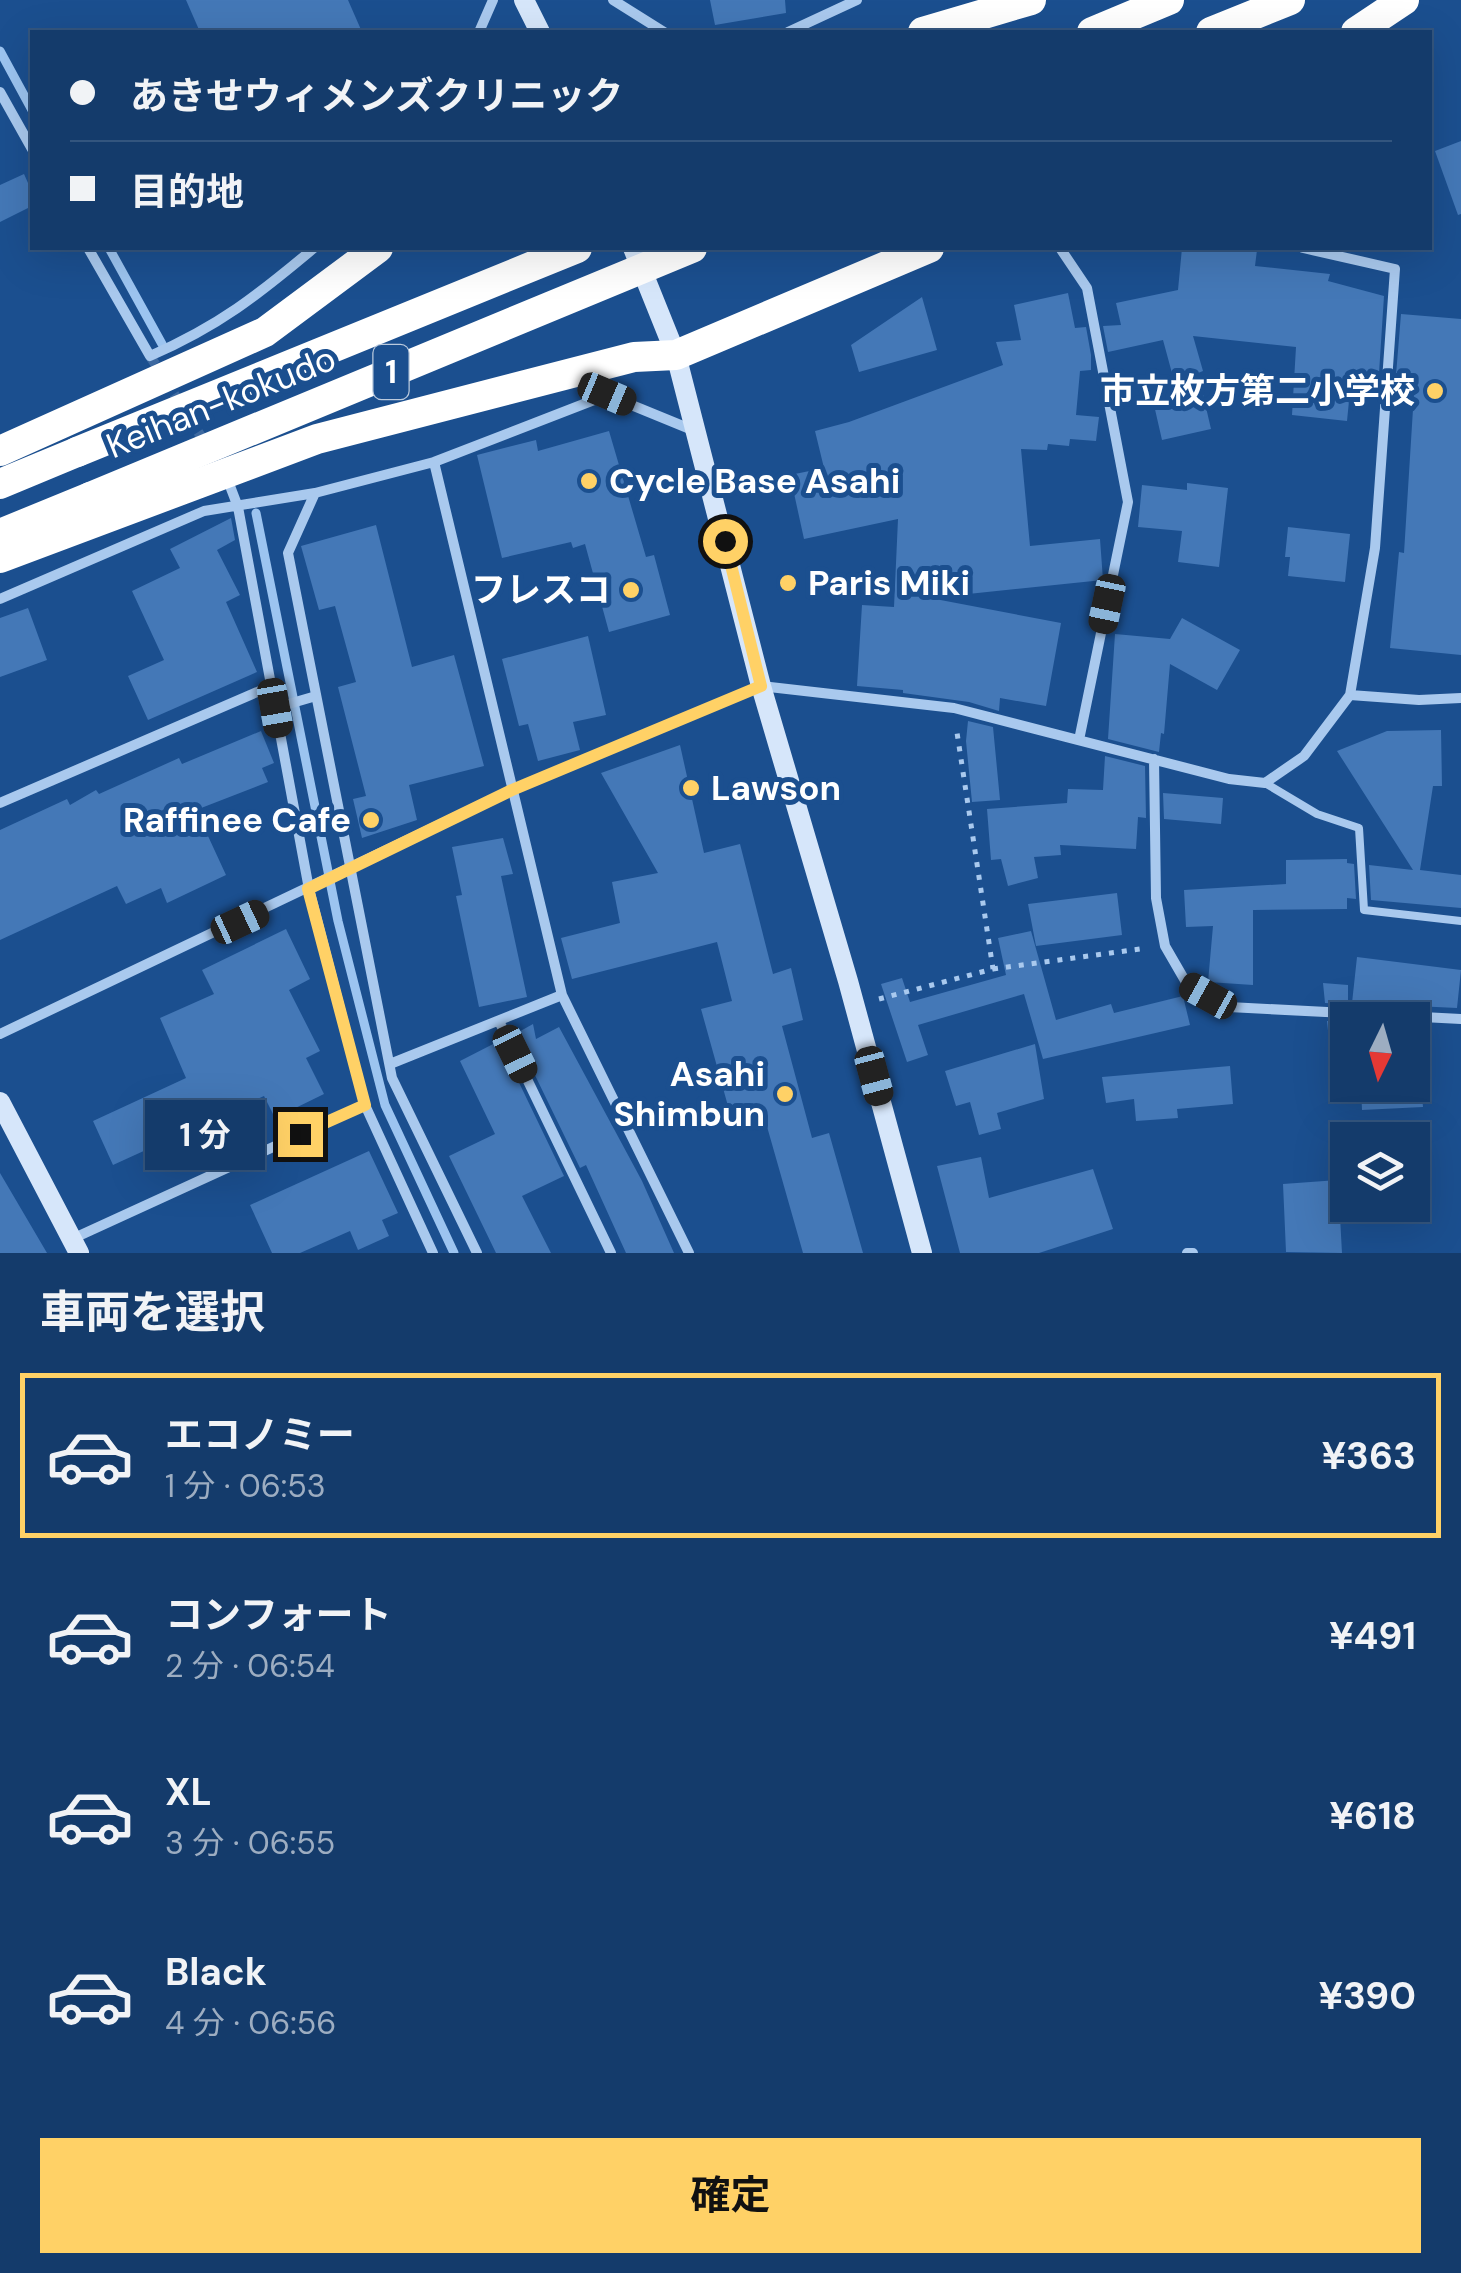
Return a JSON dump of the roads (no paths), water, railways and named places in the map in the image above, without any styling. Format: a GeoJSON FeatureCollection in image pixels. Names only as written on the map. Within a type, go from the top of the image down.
{"type":"FeatureCollection","features":[{"type":"Feature","properties":{"kind":"highway"},"geometry":{"type":"LineString","coordinates":[[930,30],[1031,0]]}},
{"type":"Feature","properties":{"kind":"highway"},"geometry":{"type":"LineString","coordinates":[[1097,30],[1168,0]]}},
{"type":"Feature","properties":{"kind":"highway"},"geometry":{"type":"LineString","coordinates":[[1216,30],[1290,0]]}},
{"type":"Feature","properties":{"kind":"highway"},"geometry":{"type":"LineString","coordinates":[[1359,30],[1404,0]]}},
{"type":"Feature","properties":{"kind":"highway"},"geometry":{"type":"LineString","coordinates":[[0,451],[264,332],[375,250]]}},
{"type":"Feature","properties":{"kind":"highway","name":"Keihan-kokudo"},"geometry":{"type":"LineString","coordinates":[[0,484],[572,250]]}},
{"type":"Feature","properties":{"kind":"highway","name":"Keihan-kokudo"},"geometry":{"type":"LineString","coordinates":[[0,534],[687,250]]}},
{"type":"Feature","properties":{"kind":"highway"},"geometry":{"type":"LineString","coordinates":[[0,558],[316,439],[634,357],[676,355],[923,250]]}},
{"type":"Feature","properties":{"kind":"street"},"geometry":{"type":"LineString","coordinates":[[481,30],[493,0]]}},
{"type":"Feature","properties":{"kind":"street"},"geometry":{"type":"LineString","coordinates":[[524,0],[539,30]]}},
{"type":"Feature","properties":{"kind":"street"},"geometry":{"type":"LineString","coordinates":[[613,0],[661,30]]}},
{"type":"Feature","properties":{"kind":"street"},"geometry":{"type":"LineString","coordinates":[[792,30],[857,0]]}},
{"type":"Feature","properties":{"kind":"street"},"geometry":{"type":"LineString","coordinates":[[0,92],[30,145]]}},
{"type":"Feature","properties":{"kind":"street"},"geometry":{"type":"LineString","coordinates":[[89,250],[150,356],[199,335],[239,309],[312,250]]}},
{"type":"Feature","properties":{"kind":"street"},"geometry":{"type":"LineString","coordinates":[[634,250],[676,355],[761,686],[922,1253]]}},
{"type":"Feature","properties":{"kind":"street"},"geometry":{"type":"LineString","coordinates":[[1061,250],[1088,288],[1128,502],[1079,740]]}},
{"type":"Feature","properties":{"kind":"street"},"geometry":{"type":"LineString","coordinates":[[0,1034],[512,790],[761,686],[954,708],[1228,779],[1265,783],[1304,756],[1350,695],[1375,548],[1395,269],[1312,250]]}},
{"type":"Feature","properties":{"kind":"street"},"geometry":{"type":"LineString","coordinates":[[0,599],[204,511],[315,493],[434,462],[607,394],[697,432]]}},
{"type":"Feature","properties":{"kind":"street"},"geometry":{"type":"LineString","coordinates":[[434,462],[562,995],[689,1253]]}},
{"type":"Feature","properties":{"kind":"street"},"geometry":{"type":"LineString","coordinates":[[230,486],[238,507],[310,889],[365,1105],[433,1253]]}},
{"type":"Feature","properties":{"kind":"street"},"geometry":{"type":"LineString","coordinates":[[315,493],[288,554],[392,1078],[476,1253]]}},
{"type":"Feature","properties":{"kind":"street"},"geometry":{"type":"LineString","coordinates":[[0,803],[271,686]]}},
{"type":"Feature","properties":{"kind":"street"},"geometry":{"type":"LineString","coordinates":[[1350,695],[1419,700],[1461,698]]}},
{"type":"Feature","properties":{"kind":"street"},"geometry":{"type":"LineString","coordinates":[[276,708],[315,696]]}},
{"type":"Feature","properties":{"kind":"street"},"geometry":{"type":"LineString","coordinates":[[1154,759],[1156,898],[1165,946],[1187,984],[1230,1007],[1461,1019]]}},
{"type":"Feature","properties":{"kind":"street"},"geometry":{"type":"LineString","coordinates":[[390,1064],[562,995]]}},
{"type":"Feature","properties":{"kind":"street"},"geometry":{"type":"LineString","coordinates":[[500,1021],[611,1253]]}},
{"type":"Feature","properties":{"kind":"street"},"geometry":{"type":"LineString","coordinates":[[0,1102],[75,1246],[365,1105]]}},
{"type":"Feature","properties":{"kind":"lane"},"geometry":{"type":"LineString","coordinates":[[1265,783],[1317,814],[1359,828],[1364,910],[1461,921]]}},
{"type":"Feature","properties":{"kind":"waterway"},"geometry":{"type":"LineString","coordinates":[[0,51],[30,106]]}},
{"type":"Feature","properties":{"kind":"waterway"},"geometry":{"type":"LineString","coordinates":[[110,250],[162,344]]}},
{"type":"Feature","properties":{"kind":"waterway"},"geometry":{"type":"LineString","coordinates":[[256,513],[338,921],[385,1105],[454,1253]]}},
{"type":"Feature","properties":{"kind":"tunnel"},"geometry":{"type":"LineString","coordinates":[[150,356],[207,446]]}},
{"type":"Feature","properties":{"kind":"place","name":"市立枚方第二小学校"},"geometry":{"type":"Point","coordinates":[1435,391]}},
{"type":"Feature","properties":{"kind":"place","name":"Cycle Base Asahi"},"geometry":{"type":"Point","coordinates":[589,481]}},
{"type":"Feature","properties":{"kind":"place","name":"Paris Miki"},"geometry":{"type":"Point","coordinates":[788,583]}},
{"type":"Feature","properties":{"kind":"place","name":"フレスコ"},"geometry":{"type":"Point","coordinates":[631,590]}},
{"type":"Feature","properties":{"kind":"place","name":"Lawson"},"geometry":{"type":"Point","coordinates":[691,788]}},
{"type":"Feature","properties":{"kind":"place","name":"Raffinee Cafe"},"geometry":{"type":"Point","coordinates":[371,820]}},
{"type":"Feature","properties":{"kind":"place","name":"Asahi Shimbun"},"geometry":{"type":"Point","coordinates":[785,1094]}}]}
